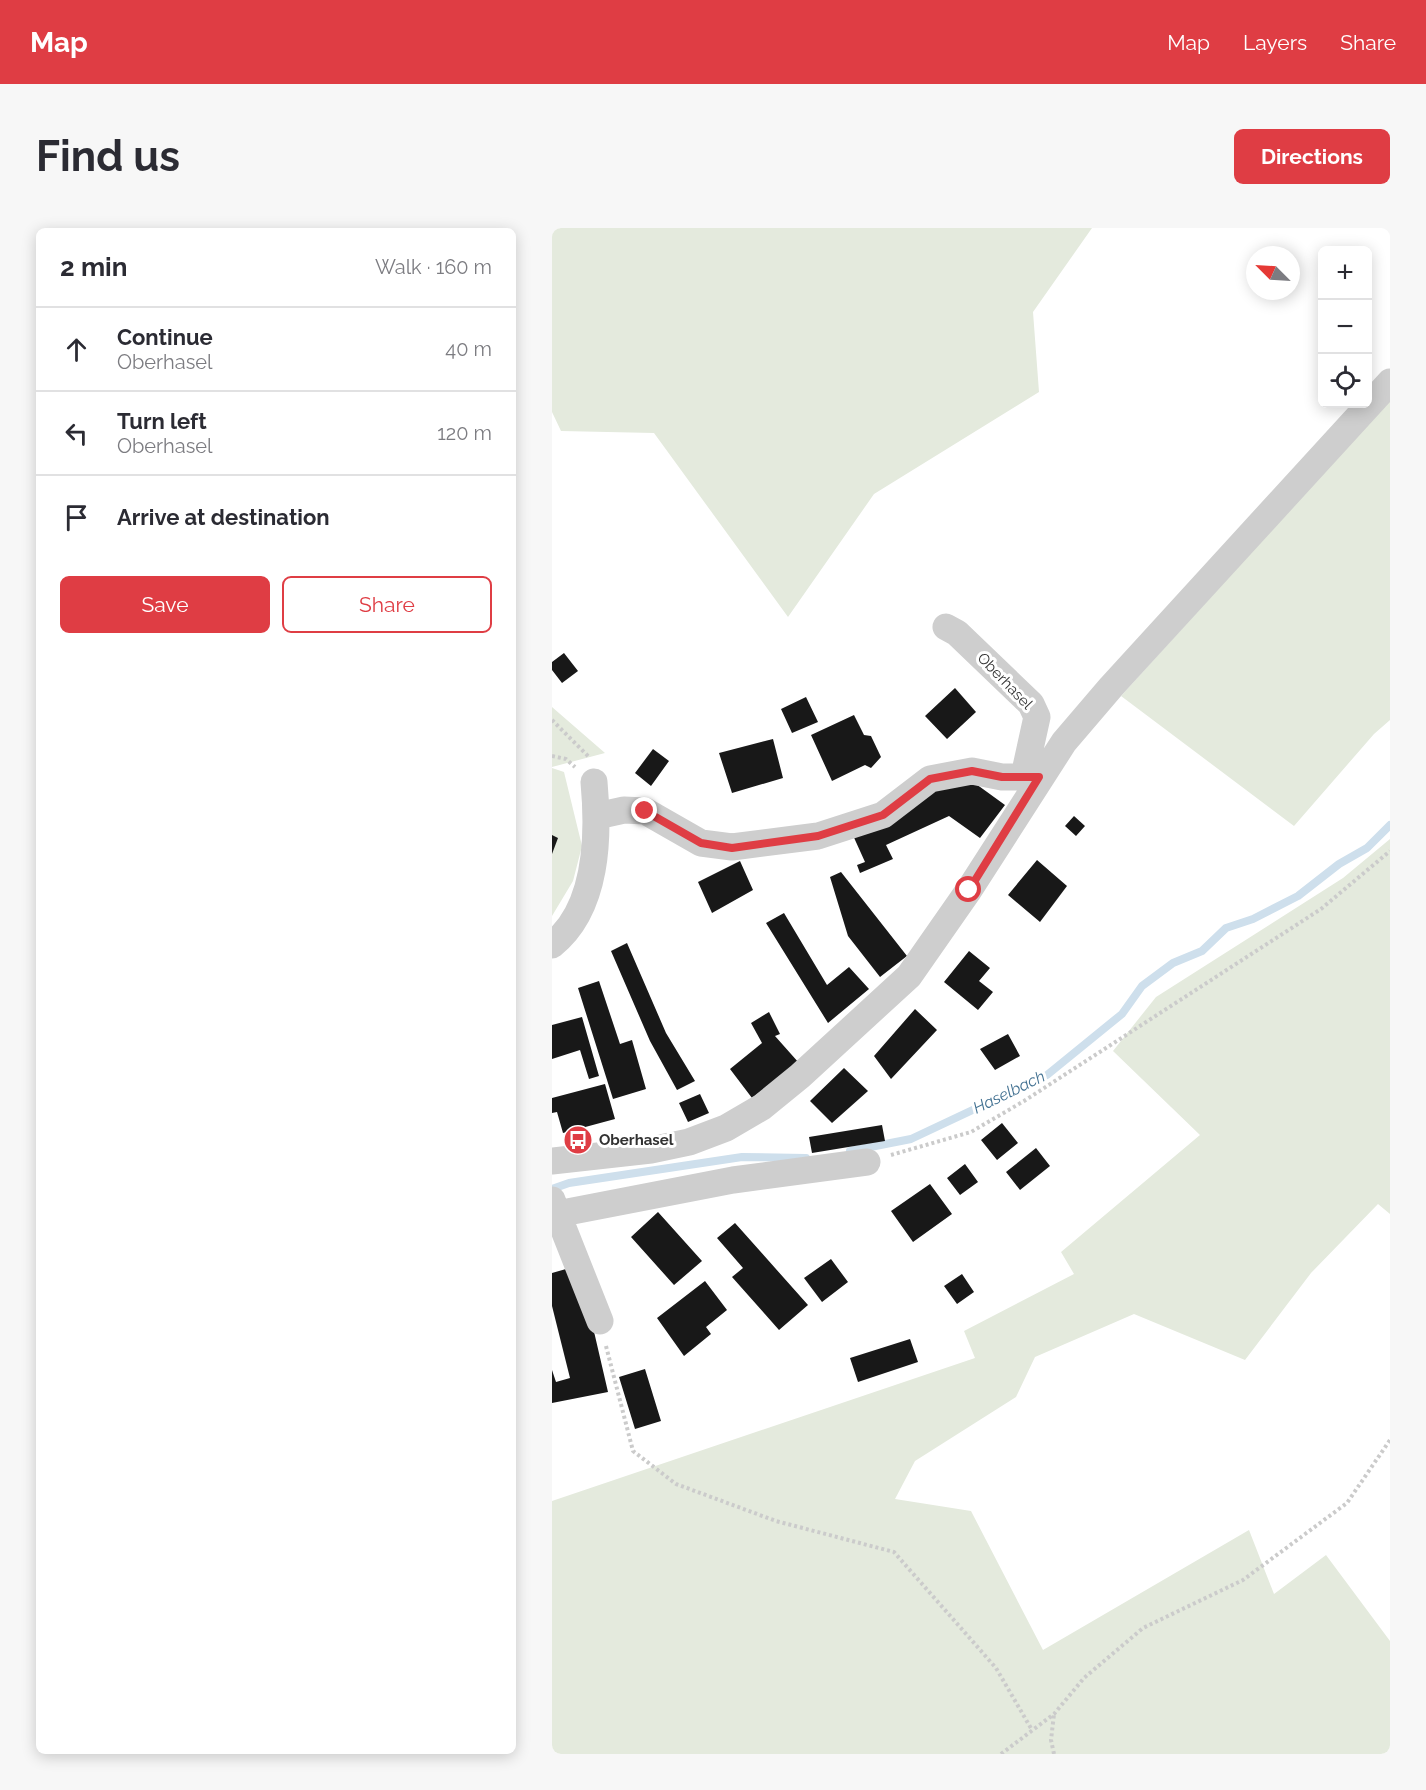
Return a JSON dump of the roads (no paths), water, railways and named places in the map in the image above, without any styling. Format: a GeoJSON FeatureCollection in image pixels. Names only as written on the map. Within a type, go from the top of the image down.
{"type":"FeatureCollection","features":[{"type":"Feature","properties":{"kind":"street"},"geometry":{"type":"LineString","coordinates":[[552,1161],[651,1150],[689,1142],[726,1128],[762,1107],[800,1076],[909,976],[969,890],[1039,777],[1064,742],[1111,687],[1390,382]]}},
{"type":"Feature","properties":{"kind":"street","name":"Oberhasel"},"geometry":{"type":"LineString","coordinates":[[946,627],[957,633],[1031,704],[1037,717],[1026,766],[1039,777]]}},
{"type":"Feature","properties":{"kind":"street"},"geometry":{"type":"LineString","coordinates":[[597,816],[624,810],[645,811],[701,843],[732,848],[818,836],[883,815],[930,779],[972,771],[1002,777],[1039,777]]}},
{"type":"Feature","properties":{"kind":"street"},"geometry":{"type":"LineString","coordinates":[[552,945],[562,938],[585,897],[592,869],[597,816],[594,782]]}},
{"type":"Feature","properties":{"kind":"street"},"geometry":{"type":"LineString","coordinates":[[600,1321],[554,1209],[733,1180],[867,1162]]}},
{"type":"Feature","properties":{"kind":"waterway","name":"Haselbach"},"geometry":{"type":"LineString","coordinates":[[850,1151],[911,1139],[1047,1075],[1122,1014],[1142,986],[1173,963],[1202,951],[1226,928],[1253,919],[1298,896],[1339,864],[1367,848],[1390,825]]}},
{"type":"Feature","properties":{"kind":"waterway","name":"Haselbach"},"geometry":{"type":"LineString","coordinates":[[552,1189],[569,1183],[742,1157],[806,1158]]}},
{"type":"Feature","properties":{"kind":"place","name":"Oberhasel"},"geometry":{"type":"Point","coordinates":[578,1140]}}]}
